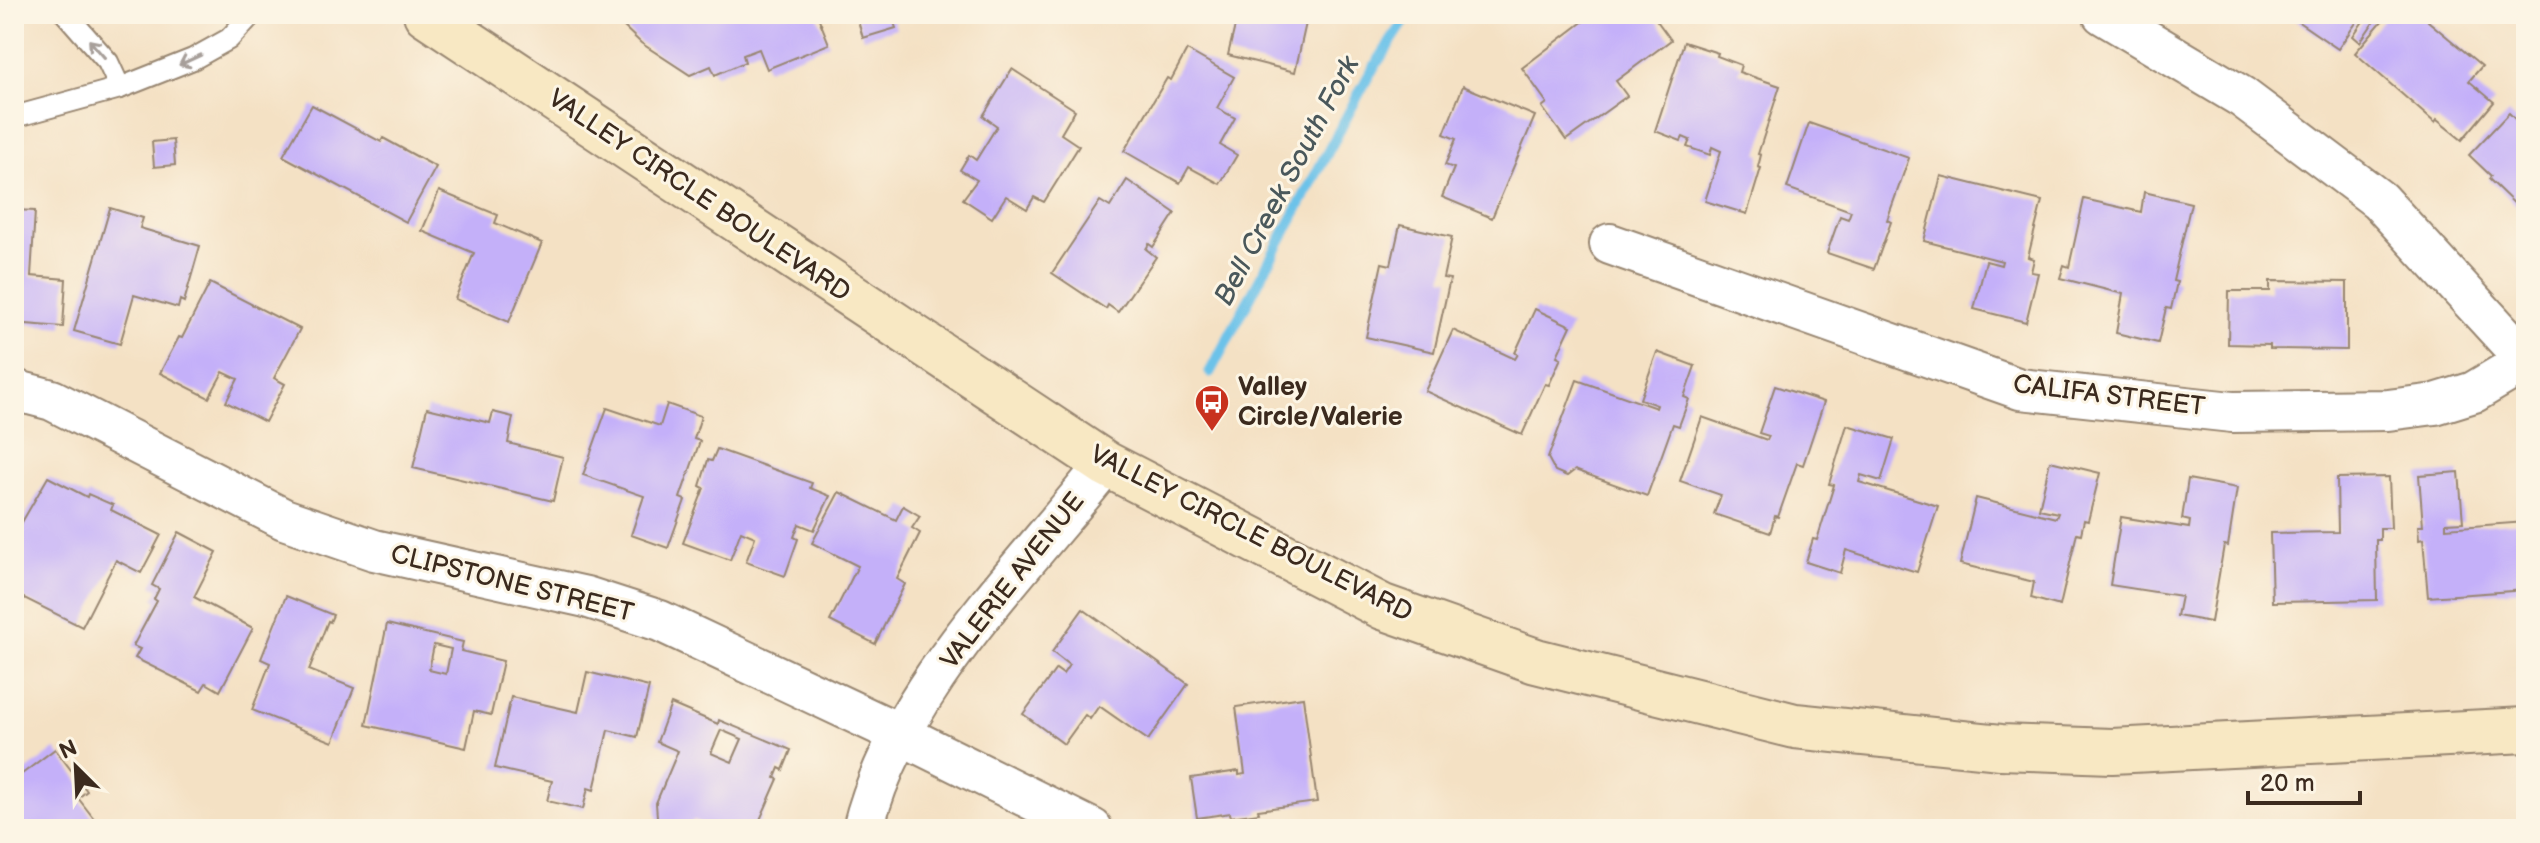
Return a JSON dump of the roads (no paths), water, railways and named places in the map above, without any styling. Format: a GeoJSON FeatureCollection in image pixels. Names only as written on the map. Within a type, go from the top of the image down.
{"type":"FeatureCollection","features":[{"type":"Feature","properties":{"kind":"main road","name":"VALLEY CIRCLE BOULEVARD"},"geometry":{"type":"LineString","coordinates":[[426,14],[1106,464],[1383,607],[1536,661],[1795,726],[2001,747],[2112,751],[2526,730]]}},
{"type":"Feature","properties":{"kind":"street"},"geometry":{"type":"LineString","coordinates":[[2103,14],[2242,97],[2379,200],[2526,361]]}},
{"type":"Feature","properties":{"kind":"street","name":"CALIFA STREET"},"geometry":{"type":"LineString","coordinates":[[1610,244],[2020,389],[2232,412],[2388,410],[2435,404],[2474,392],[2526,361]]}},
{"type":"Feature","properties":{"kind":"street","name":"CLIPSTONE STREET"},"geometry":{"type":"LineString","coordinates":[[14,390],[52,400],[284,519],[374,550],[586,597],[660,621],[1092,829]]}},
{"type":"Feature","properties":{"kind":"street","name":"VALERIE AVENUE"},"geometry":{"type":"LineString","coordinates":[[863,829],[868,806],[900,734],[963,637],[1106,464]]}},
{"type":"Feature","properties":{"kind":"lane"},"geometry":{"type":"LineString","coordinates":[[66,14],[108,62],[120,88]]}},
{"type":"Feature","properties":{"kind":"lane"},"geometry":{"type":"LineString","coordinates":[[14,117],[120,88],[193,59],[229,39],[252,14]]}},
{"type":"Feature","properties":{"kind":"waterway","name":"Bell Creek South Fork"},"geometry":{"type":"LineString","coordinates":[[1210,372],[1369,75],[1409,14]]}},
{"type":"Feature","properties":{"kind":"place","name":"Valley Circle/Valerie"},"geometry":{"type":"Point","coordinates":[1212,433]}}]}
